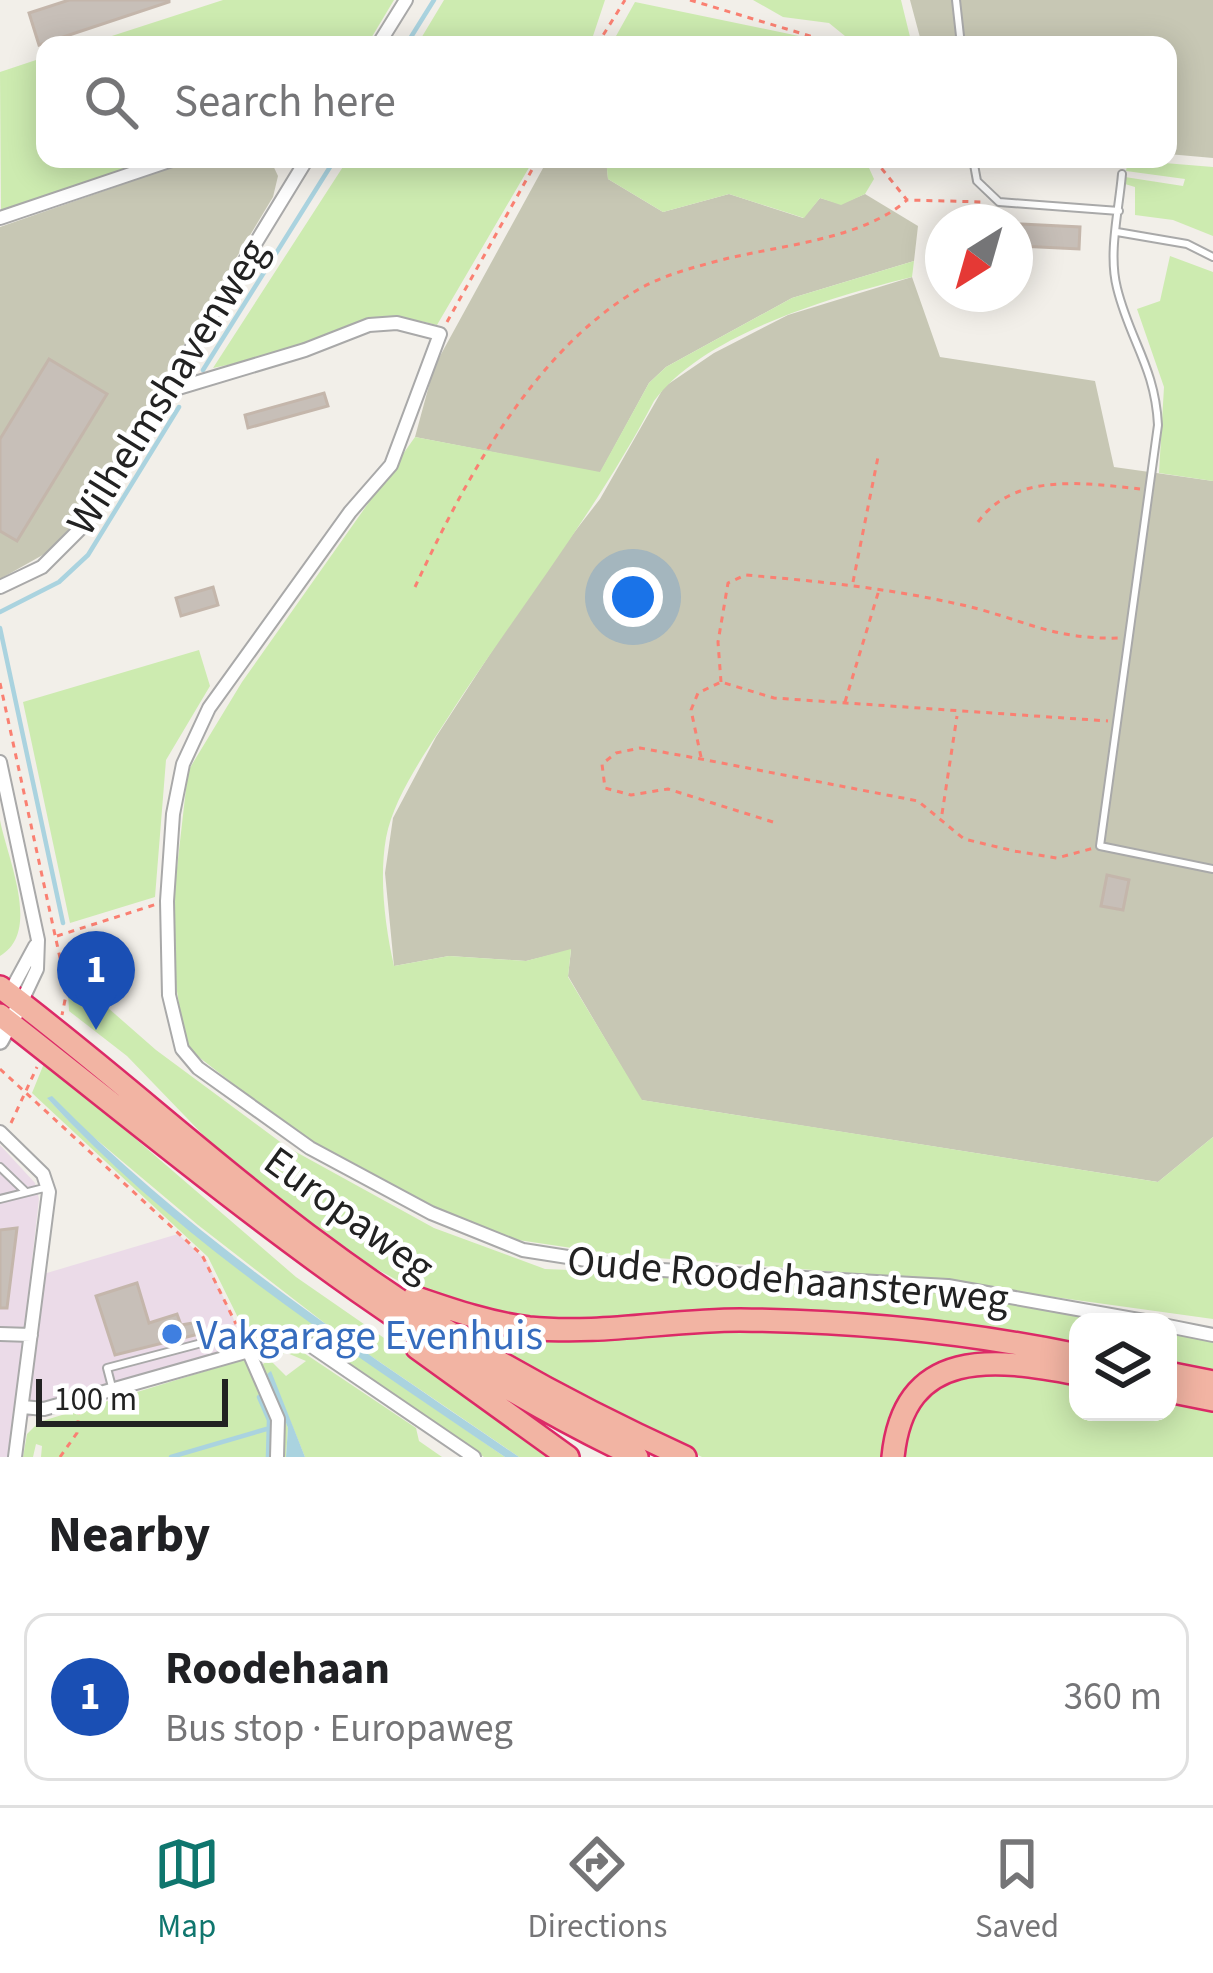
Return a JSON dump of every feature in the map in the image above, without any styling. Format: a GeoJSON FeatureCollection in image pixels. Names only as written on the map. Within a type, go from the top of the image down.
{"type":"FeatureCollection","features":[{"type":"Feature","properties":{"kind":"highway","name":"Europaweg"},"geometry":{"type":"LineString","coordinates":[[6,1011],[379,1286],[526,1376],[685,1457]]}},
{"type":"Feature","properties":{"kind":"highway","name":"Europaweg"},"geometry":{"type":"LineString","coordinates":[[50,1040],[194,1173],[335,1277],[518,1394],[637,1457]]}},
{"type":"Feature","properties":{"kind":"highway"},"geometry":{"type":"LineString","coordinates":[[335,1277],[396,1333],[568,1457]]}},
{"type":"Feature","properties":{"kind":"highway"},"geometry":{"type":"LineString","coordinates":[[379,1286],[474,1317],[531,1328],[716,1321],[838,1323],[971,1336],[1069,1353]]}},
{"type":"Feature","properties":{"kind":"highway"},"geometry":{"type":"LineString","coordinates":[[893,1457],[898,1422],[911,1401],[952,1368],[1003,1361],[1069,1372]]}},
{"type":"Feature","properties":{"kind":"highway"},"geometry":{"type":"LineString","coordinates":[[1177,1375],[1213,1382]]}},
{"type":"Feature","properties":{"kind":"highway"},"geometry":{"type":"LineString","coordinates":[[1177,1393],[1213,1400]]}},
{"type":"Feature","properties":{"kind":"street"},"geometry":{"type":"LineString","coordinates":[[384,36],[406,0]]}},
{"type":"Feature","properties":{"kind":"street"},"geometry":{"type":"LineString","coordinates":[[0,218],[148,168]]}},
{"type":"Feature","properties":{"kind":"street","name":"Wilhelmshavenweg"},"geometry":{"type":"LineString","coordinates":[[0,587],[42,568],[74,539],[298,168]]}},
{"type":"Feature","properties":{"kind":"street"},"geometry":{"type":"LineString","coordinates":[[165,392],[305,350],[369,325],[398,322],[440,334]]}},
{"type":"Feature","properties":{"kind":"street","name":"Oude Roodehaansterweg"},"geometry":{"type":"LineString","coordinates":[[440,334],[391,465],[350,512],[199,726],[177,789],[167,901],[172,1018],[190,1059],[310,1148],[470,1231],[523,1250],[593,1264],[948,1286],[1100,1313]]}},
{"type":"Feature","properties":{"kind":"street"},"geometry":{"type":"LineString","coordinates":[[0,762],[38,940],[38,969],[6,1011]]}},
{"type":"Feature","properties":{"kind":"street"},"geometry":{"type":"LineString","coordinates":[[1,1133],[44,1174],[48,1187],[16,1457]]}},
{"type":"Feature","properties":{"kind":"street"},"geometry":{"type":"LineString","coordinates":[[1177,1328],[1213,1335]]}},
{"type":"Feature","properties":{"kind":"street"},"geometry":{"type":"LineString","coordinates":[[0,1334],[31,1335]]}},
{"type":"Feature","properties":{"kind":"street"},"geometry":{"type":"LineString","coordinates":[[23,1407],[44,1409],[298,1337],[474,1457]]}},
{"type":"Feature","properties":{"kind":"street"},"geometry":{"type":"LineString","coordinates":[[248,1350],[278,1419],[278,1457]]}},
{"type":"Feature","properties":{"kind":"lane"},"geometry":{"type":"LineString","coordinates":[[956,0],[960,36]]}},
{"type":"Feature","properties":{"kind":"lane"},"geometry":{"type":"LineString","coordinates":[[975,168],[977,181],[999,202],[1119,211]]}},
{"type":"Feature","properties":{"kind":"lane"},"geometry":{"type":"LineString","coordinates":[[1122,174],[1116,287],[1156,385],[1157,425],[1100,846],[1213,869]]}},
{"type":"Feature","properties":{"kind":"lane"},"geometry":{"type":"LineString","coordinates":[[1117,232],[1187,244],[1213,257]]}},
{"type":"Feature","properties":{"kind":"lane"},"geometry":{"type":"LineString","coordinates":[[0,1167],[26,1192]]}},
{"type":"Feature","properties":{"kind":"lane"},"geometry":{"type":"LineString","coordinates":[[0,1199],[48,1187]]}},
{"type":"Feature","properties":{"kind":"lane"},"geometry":{"type":"LineString","coordinates":[[113,1390],[107,1368],[232,1335],[248,1350]]}},
{"type":"Feature","properties":{"kind":"path"},"geometry":{"type":"LineString","coordinates":[[603,36],[625,0]]}},
{"type":"Feature","properties":{"kind":"path"},"geometry":{"type":"LineString","coordinates":[[690,0],[810,36]]}},
{"type":"Feature","properties":{"kind":"path"},"geometry":{"type":"LineString","coordinates":[[440,334],[533,168]]}},
{"type":"Feature","properties":{"kind":"path"},"geometry":{"type":"LineString","coordinates":[[881,168],[907,200]]}},
{"type":"Feature","properties":{"kind":"path"},"geometry":{"type":"LineString","coordinates":[[415,587],[440,532],[535,382],[608,310],[671,274],[865,224],[907,200],[999,202]]}},
{"type":"Feature","properties":{"kind":"path"},"geometry":{"type":"LineString","coordinates":[[852,584],[878,457]]}},
{"type":"Feature","properties":{"kind":"path"},"geometry":{"type":"LineString","coordinates":[[978,522],[994,501],[1026,489],[1077,482],[1148,490]]}},
{"type":"Feature","properties":{"kind":"path"},"geometry":{"type":"LineString","coordinates":[[721,682],[718,642],[728,583],[745,575],[879,588],[989,611],[1034,631],[1074,639],[1128,638]]}},
{"type":"Feature","properties":{"kind":"path"},"geometry":{"type":"LineString","coordinates":[[844,703],[879,588]]}},
{"type":"Feature","properties":{"kind":"path"},"geometry":{"type":"LineString","coordinates":[[0,682],[67,994],[25,1093],[1,1133]]}},
{"type":"Feature","properties":{"kind":"path"},"geometry":{"type":"LineString","coordinates":[[701,759],[691,710],[698,693],[721,682],[774,698],[1117,722]]}},
{"type":"Feature","properties":{"kind":"path"},"geometry":{"type":"LineString","coordinates":[[942,815],[957,713]]}},
{"type":"Feature","properties":{"kind":"path"},"geometry":{"type":"LineString","coordinates":[[773,822],[668,789],[631,795],[605,788],[600,778],[602,764],[616,753],[640,748],[918,802],[942,815],[964,838],[1014,851],[1057,859],[1100,846]]}},
{"type":"Feature","properties":{"kind":"path"},"geometry":{"type":"LineString","coordinates":[[56,937],[167,901]]}},
{"type":"Feature","properties":{"kind":"path"},"geometry":{"type":"LineString","coordinates":[[0,1069],[202,1255],[248,1350]]}},
{"type":"Feature","properties":{"kind":"path"},"geometry":{"type":"LineString","coordinates":[[60,1457],[77,1433],[76,1400]]}},
{"type":"Feature","properties":{"kind":"shaded area"},"geometry":{"type":"Polygon","coordinates":[[[910,0],[1213,0],[1213,158],[1177,155],[1177,36],[920,36],[910,0]]]}},
{"type":"Feature","properties":{"kind":"shaded area"},"geometry":{"type":"Polygon","coordinates":[[[170,168],[274,168],[278,176],[273,197],[79,518],[48,552],[0,579],[0,227],[170,168]]]}},
{"type":"Feature","properties":{"kind":"shaded area"},"geometry":{"type":"Polygon","coordinates":[[[543,168],[607,168],[608,179],[663,212],[729,194],[803,218],[820,198],[841,204],[865,194],[918,226],[914,261],[792,298],[666,367],[649,383],[600,473],[415,437],[434,367],[543,168]]]}},
{"type":"Feature","properties":{"kind":"shaded area"},"geometry":{"type":"Polygon","coordinates":[[[912,277],[940,357],[1095,381],[1114,467],[1213,481],[1213,1137],[1158,1182],[641,1100],[568,976],[571,950],[526,961],[449,956],[394,966],[385,873],[393,818],[436,737],[542,574],[600,499],[664,387],[714,353],[788,315],[912,277]]]}},
{"type":"Feature","properties":{"kind":"shaded area"},"geometry":{"type":"Polygon","coordinates":[[[0,1145],[35,1183],[39,1199],[30,1278],[178,1234],[206,1260],[249,1352],[13,1422],[8,1457],[0,1457],[0,1145]]]}},
{"type":"Feature","properties":{"kind":"green space"},"geometry":{"type":"Polygon","coordinates":[[[223,0],[394,0],[372,36],[112,36],[223,0]]]}},
{"type":"Feature","properties":{"kind":"green space"},"geometry":{"type":"Polygon","coordinates":[[[444,0],[605,0],[593,36],[422,36],[444,0]]]}},
{"type":"Feature","properties":{"kind":"green space"},"geometry":{"type":"Polygon","coordinates":[[[753,0],[901,0],[910,36],[845,36],[829,23],[783,17],[753,0]]]}},
{"type":"Feature","properties":{"kind":"green space"},"geometry":{"type":"Polygon","coordinates":[[[635,2],[799,36],[616,36],[635,2]]]}},
{"type":"Feature","properties":{"kind":"green space"},"geometry":{"type":"Polygon","coordinates":[[[36,60],[36,168],[131,168],[1,211],[0,72],[36,60]]]}},
{"type":"Feature","properties":{"kind":"green space"},"geometry":{"type":"Polygon","coordinates":[[[1177,164],[1213,167],[1213,236],[1173,220],[1135,215],[1135,187],[1125,184],[1125,177],[1183,186],[1185,179],[1126,171],[1177,168],[1177,164]]]}},
{"type":"Feature","properties":{"kind":"green space"},"geometry":{"type":"Polygon","coordinates":[[[342,168],[529,168],[437,325],[380,320],[288,351],[213,368],[342,168]]]}},
{"type":"Feature","properties":{"kind":"green space"},"geometry":{"type":"Polygon","coordinates":[[[607,168],[869,168],[874,179],[865,194],[841,205],[820,198],[804,218],[729,194],[663,212],[608,179],[607,168]]]}},
{"type":"Feature","properties":{"kind":"green space"},"geometry":{"type":"Polygon","coordinates":[[[1170,256],[1213,272],[1213,481],[1159,473],[1164,387],[1137,309],[1160,301],[1170,256]]]}},
{"type":"Feature","properties":{"kind":"green space"},"geometry":{"type":"Polygon","coordinates":[[[914,261],[912,277],[809,307],[737,337],[676,377],[654,401],[608,481],[454,708],[397,804],[383,869],[394,966],[449,956],[526,961],[571,949],[568,977],[642,1100],[1158,1182],[1213,1137],[1213,1319],[916,1278],[619,1255],[518,1240],[437,1210],[308,1142],[191,1051],[184,1037],[172,912],[188,771],[242,682],[415,437],[600,472],[649,383],[666,367],[792,298],[914,261]]]}},
{"type":"Feature","properties":{"kind":"green space"},"geometry":{"type":"Polygon","coordinates":[[[199,650],[210,686],[166,760],[155,897],[70,923],[23,702],[199,650]]]}},
{"type":"Feature","properties":{"kind":"green space"},"geometry":{"type":"Polygon","coordinates":[[[0,820],[20,912],[19,930],[0,956],[0,820]]]}},
{"type":"Feature","properties":{"kind":"green space"},"geometry":{"type":"Polygon","coordinates":[[[67,972],[156,1050],[287,1147],[434,1228],[545,1269],[865,1282],[1003,1298],[1080,1313],[1069,1313],[1069,1348],[994,1334],[538,1323],[415,1290],[362,1261],[268,1190],[210,1142],[127,1056],[69,1011],[67,972]]]}},
{"type":"Feature","properties":{"kind":"green space"},"geometry":{"type":"Polygon","coordinates":[[[45,1061],[296,1277],[556,1457],[519,1457],[340,1335],[198,1225],[47,1098],[98,1150],[208,1245],[325,1333],[505,1457],[484,1457],[305,1336],[293,1332],[249,1340],[208,1257],[32,1093],[45,1061]]]}},
{"type":"Feature","properties":{"kind":"green space"},"geometry":{"type":"Polygon","coordinates":[[[420,1303],[465,1320],[783,1326],[1028,1350],[1027,1358],[910,1388],[890,1419],[885,1457],[702,1457],[555,1385],[420,1303]]]}},
{"type":"Feature","properties":{"kind":"green space"},"geometry":{"type":"Polygon","coordinates":[[[1177,1332],[1213,1339],[1213,1376],[1177,1369],[1177,1332]]]}},
{"type":"Feature","properties":{"kind":"green space"},"geometry":{"type":"Polygon","coordinates":[[[284,1348],[304,1353],[416,1428],[419,1441],[442,1457],[305,1457],[270,1371],[288,1428],[286,1457],[282,1457],[284,1423],[261,1365],[270,1360],[286,1376],[306,1361],[287,1353],[258,1357],[284,1348]]]}},
{"type":"Feature","properties":{"kind":"green space"},"geometry":{"type":"Polygon","coordinates":[[[245,1359],[273,1419],[271,1457],[41,1457],[42,1446],[36,1444],[33,1457],[23,1457],[27,1434],[39,1422],[245,1359]]]}},
{"type":"Feature","properties":{"kind":"green space"},"geometry":{"type":"Polygon","coordinates":[[[969,1370],[1069,1378],[1069,1421],[1177,1421],[1177,1399],[1213,1406],[1213,1457],[899,1457],[921,1397],[969,1370]]]}},
{"type":"Feature","properties":{"kind":"water"},"geometry":{"type":"Polygon","coordinates":[[[52,1096],[160,1196],[276,1288],[519,1457],[505,1457],[208,1246],[98,1150],[47,1098],[52,1096]]]}},
{"type":"Feature","properties":{"kind":"water"},"geometry":{"type":"Polygon","coordinates":[[[271,1371],[305,1457],[286,1457],[288,1428],[267,1374],[271,1371]]]}},
{"type":"Feature","properties":{"kind":"building"},"geometry":{"type":"Polygon","coordinates":[[[69,0],[169,0],[66,36],[36,36],[29,13],[69,0]]]}},
{"type":"Feature","properties":{"kind":"building"},"geometry":{"type":"Polygon","coordinates":[[[1033,225],[1080,227],[1079,249],[1033,247],[1033,225]]]}},
{"type":"Feature","properties":{"kind":"building"},"geometry":{"type":"Polygon","coordinates":[[[49,359],[107,394],[17,541],[0,531],[0,439],[49,359]]]}},
{"type":"Feature","properties":{"kind":"building"},"geometry":{"type":"Polygon","coordinates":[[[324,393],[328,406],[248,428],[245,415],[324,393]]]}},
{"type":"Feature","properties":{"kind":"building"},"geometry":{"type":"Polygon","coordinates":[[[213,587],[218,605],[181,616],[176,598],[213,587]]]}},
{"type":"Feature","properties":{"kind":"building"},"geometry":{"type":"Polygon","coordinates":[[[1107,875],[1129,880],[1123,910],[1101,906],[1107,875]]]}},
{"type":"Feature","properties":{"kind":"building"},"geometry":{"type":"Polygon","coordinates":[[[17,1228],[7,1308],[0,1308],[0,1230],[17,1228]]]}},
{"type":"Feature","properties":{"kind":"building"},"geometry":{"type":"Polygon","coordinates":[[[137,1283],[149,1323],[177,1314],[181,1325],[199,1322],[203,1333],[115,1355],[96,1296],[137,1283]]]}},
{"type":"Feature","properties":{"kind":"waterway"},"geometry":{"type":"LineString","coordinates":[[412,36],[434,0]]}},
{"type":"Feature","properties":{"kind":"waterway"},"geometry":{"type":"LineString","coordinates":[[203,370],[329,168]]}},
{"type":"Feature","properties":{"kind":"waterway"},"geometry":{"type":"LineString","coordinates":[[0,612],[59,582],[88,555],[179,407]]}},
{"type":"Feature","properties":{"kind":"waterway"},"geometry":{"type":"LineString","coordinates":[[0,628],[63,923]]}},
{"type":"Feature","properties":{"kind":"waterway"},"geometry":{"type":"LineString","coordinates":[[259,1397],[269,1420],[268,1457]]}},
{"type":"Feature","properties":{"kind":"waterway"},"geometry":{"type":"LineString","coordinates":[[171,1457],[270,1428]]}},
{"type":"Feature","properties":{"kind":"place","name":"Roodehaan"},"geometry":{"type":"Point","coordinates":[96,1030]}},
{"type":"Feature","properties":{"kind":"place","name":"Vakgarage Evenhuis"},"geometry":{"type":"Point","coordinates":[172,1334]}}]}
